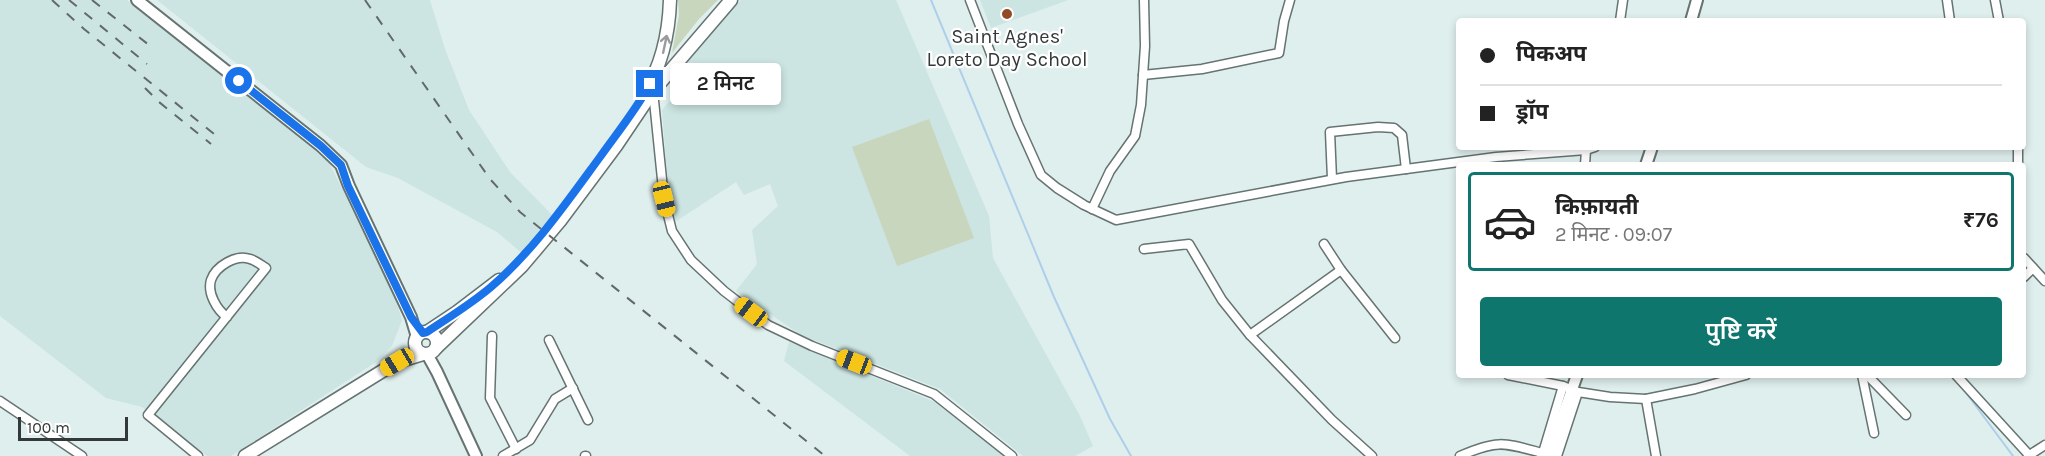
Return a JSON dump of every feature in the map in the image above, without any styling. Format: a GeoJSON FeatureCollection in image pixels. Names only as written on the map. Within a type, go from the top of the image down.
{"type":"FeatureCollection","features":[{"type":"Feature","properties":{"kind":"main road"},"geometry":{"type":"LineString","coordinates":[[397,362],[421,335],[490,288],[515,264],[567,203],[650,84],[664,52],[670,0]]}},
{"type":"Feature","properties":{"kind":"main road"},"geometry":{"type":"LineString","coordinates":[[245,456],[397,362],[430,352],[522,266],[560,221],[653,91],[731,0]]}},
{"type":"Feature","properties":{"kind":"main road"},"geometry":{"type":"LineString","coordinates":[[421,335],[417,348],[430,352]]}},
{"type":"Feature","properties":{"kind":"main road"},"geometry":{"type":"LineString","coordinates":[[421,335],[436,338],[430,352]]}},
{"type":"Feature","properties":{"kind":"street"},"geometry":{"type":"LineString","coordinates":[[137,0],[321,146],[341,165],[348,186],[421,335]]}},
{"type":"Feature","properties":{"kind":"street"},"geometry":{"type":"LineString","coordinates":[[970,0],[1018,124],[1041,175],[1057,188],[1116,220],[1332,179],[1456,163]]}},
{"type":"Feature","properties":{"kind":"street"},"geometry":{"type":"LineString","coordinates":[[1092,209],[1110,171],[1135,136],[1141,105],[1145,46],[1144,0]]}},
{"type":"Feature","properties":{"kind":"street"},"geometry":{"type":"LineString","coordinates":[[1143,75],[1203,69],[1279,53],[1290,0]]}},
{"type":"Feature","properties":{"kind":"street"},"geometry":{"type":"LineString","coordinates":[[1620,18],[1623,0]]}},
{"type":"Feature","properties":{"kind":"street"},"geometry":{"type":"LineString","coordinates":[[1691,18],[1697,0]]}},
{"type":"Feature","properties":{"kind":"street"},"geometry":{"type":"LineString","coordinates":[[1947,0],[1950,18]]}},
{"type":"Feature","properties":{"kind":"street"},"geometry":{"type":"LineString","coordinates":[[1995,0],[1998,18]]}},
{"type":"Feature","properties":{"kind":"street"},"geometry":{"type":"LineString","coordinates":[[653,91],[664,199],[672,231],[691,260],[724,291],[768,324],[812,346],[934,394],[1012,456]]}},
{"type":"Feature","properties":{"kind":"street"},"geometry":{"type":"LineString","coordinates":[[1332,179],[1330,132],[1395,128],[1402,135],[1406,169]]}},
{"type":"Feature","properties":{"kind":"street"},"geometry":{"type":"LineString","coordinates":[[1463,162],[1580,150]]}},
{"type":"Feature","properties":{"kind":"street"},"geometry":{"type":"LineString","coordinates":[[1144,249],[1189,244],[1222,300],[1250,335],[1332,420],[1371,456]]}},
{"type":"Feature","properties":{"kind":"street"},"geometry":{"type":"LineString","coordinates":[[1324,244],[1341,270],[1395,338]]}},
{"type":"Feature","properties":{"kind":"street"},"geometry":{"type":"LineString","coordinates":[[198,456],[148,415],[227,317],[266,268],[249,258],[235,259],[222,265],[211,279],[211,290],[216,306],[227,317]]}},
{"type":"Feature","properties":{"kind":"street"},"geometry":{"type":"LineString","coordinates":[[2026,260],[2045,281]]}},
{"type":"Feature","properties":{"kind":"street"},"geometry":{"type":"LineString","coordinates":[[2026,275],[2033,268]]}},
{"type":"Feature","properties":{"kind":"street"},"geometry":{"type":"LineString","coordinates":[[1250,335],[1341,270]]}},
{"type":"Feature","properties":{"kind":"street"},"geometry":{"type":"LineString","coordinates":[[492,336],[490,398],[516,448]]}},
{"type":"Feature","properties":{"kind":"street"},"geometry":{"type":"LineString","coordinates":[[549,340],[588,420]]}},
{"type":"Feature","properties":{"kind":"street"},"geometry":{"type":"LineString","coordinates":[[430,352],[476,456]]}},
{"type":"Feature","properties":{"kind":"street"},"geometry":{"type":"LineString","coordinates":[[1521,378],[1610,397],[1647,399],[1725,378]]}},
{"type":"Feature","properties":{"kind":"street"},"geometry":{"type":"LineString","coordinates":[[1460,456],[1491,444],[1508,444],[1544,455],[1577,378]]}},
{"type":"Feature","properties":{"kind":"street"},"geometry":{"type":"LineString","coordinates":[[1863,378],[1874,433]]}},
{"type":"Feature","properties":{"kind":"street"},"geometry":{"type":"LineString","coordinates":[[1870,378],[1906,414]]}},
{"type":"Feature","properties":{"kind":"street"},"geometry":{"type":"LineString","coordinates":[[1959,378],[2029,456],[2045,445]]}},
{"type":"Feature","properties":{"kind":"street"},"geometry":{"type":"LineString","coordinates":[[503,456],[530,440],[555,399],[573,388]]}},
{"type":"Feature","properties":{"kind":"street"},"geometry":{"type":"LineString","coordinates":[[1557,456],[1571,390]]}},
{"type":"Feature","properties":{"kind":"street"},"geometry":{"type":"LineString","coordinates":[[1647,399],[1656,456]]}},
{"type":"Feature","properties":{"kind":"street"},"geometry":{"type":"LineString","coordinates":[[0,401],[82,456]]}},
{"type":"Feature","properties":{"kind":"shaded area"},"geometry":{"type":"Polygon","coordinates":[[[0,0],[127,0],[329,162],[395,298],[402,320],[392,346],[376,362],[231,456],[207,456],[142,407],[106,398],[0,316],[0,0]]]}},
{"type":"Feature","properties":{"kind":"shaded area"},"geometry":{"type":"Polygon","coordinates":[[[157,0],[430,0],[445,49],[469,110],[510,172],[557,220],[529,259],[497,232],[398,178],[366,167],[157,0]]]}},
{"type":"Feature","properties":{"kind":"shaded area"},"geometry":{"type":"Polygon","coordinates":[[[741,0],[896,0],[989,216],[993,258],[1080,416],[1093,446],[1075,456],[1023,456],[940,389],[801,335],[736,291],[757,264],[752,230],[778,206],[770,184],[744,195],[736,182],[675,222],[669,199],[662,110],[684,84],[686,65],[730,10],[741,0]]]}},
{"type":"Feature","properties":{"kind":"shaded area","name":"Saint Agnes' Loreto Day School"},"geometry":{"type":"Polygon","coordinates":[[[980,0],[1068,0],[991,28],[980,0]]]}},
{"type":"Feature","properties":{"kind":"shaded area"},"geometry":{"type":"Polygon","coordinates":[[[789,342],[940,404],[1006,456],[910,456],[784,361],[789,342]]]}},
{"type":"Feature","properties":{"kind":"green space"},"geometry":{"type":"Polygon","coordinates":[[[678,0],[718,0],[699,19],[672,53],[679,15],[678,0]]]}},
{"type":"Feature","properties":{"kind":"green space"},"geometry":{"type":"Polygon","coordinates":[[[929,119],[974,238],[897,266],[852,147],[929,119]]]}},
{"type":"Feature","properties":{"kind":"waterway"},"geometry":{"type":"LineString","coordinates":[[931,0],[1054,297],[1110,419],[1131,456]]}},
{"type":"Feature","properties":{"kind":"waterway"},"geometry":{"type":"LineString","coordinates":[[1961,386],[2013,456]]}},
{"type":"Feature","properties":{"kind":"railway"},"geometry":{"type":"LineString","coordinates":[[52,0],[84,29],[219,138]]}},
{"type":"Feature","properties":{"kind":"railway"},"geometry":{"type":"LineString","coordinates":[[69,0],[147,64]]}},
{"type":"Feature","properties":{"kind":"railway"},"geometry":{"type":"LineString","coordinates":[[92,0],[149,45]]}},
{"type":"Feature","properties":{"kind":"railway"},"geometry":{"type":"LineString","coordinates":[[365,0],[490,179],[520,212],[825,456]]}},
{"type":"Feature","properties":{"kind":"railway"},"geometry":{"type":"LineString","coordinates":[[145,88],[211,144]]}},
{"type":"Feature","properties":{"kind":"place","name":"Saint Agnes' Loreto Day School"},"geometry":{"type":"Point","coordinates":[1007,14]}},
{"type":"Feature","properties":{"kind":"route"},"geometry":{"type":"LineString","coordinates":[[239,81],[321,146],[341,165],[348,186],[411,317],[423,333],[490,288],[515,264],[560,212],[650,84]]}}]}
